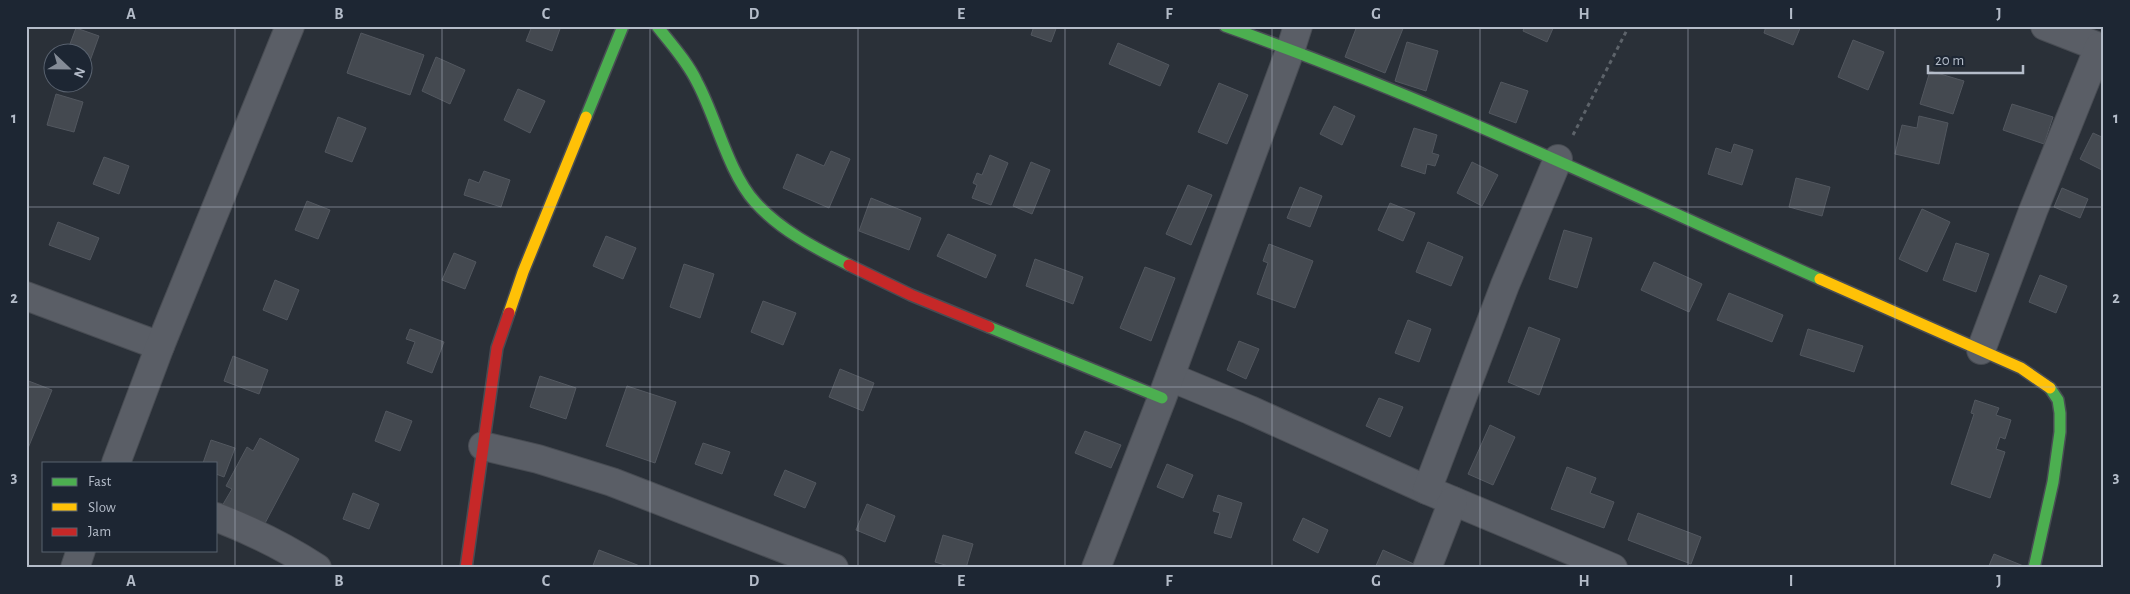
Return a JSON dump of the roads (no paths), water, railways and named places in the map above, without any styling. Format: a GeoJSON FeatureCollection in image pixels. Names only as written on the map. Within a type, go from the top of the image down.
{"type":"FeatureCollection","features":[{"type":"Feature","properties":{"kind":"street"},"geometry":{"type":"LineString","coordinates":[[116,462],[160,346],[290,26]]}},
{"type":"Feature","properties":{"kind":"street"},"geometry":{"type":"LineString","coordinates":[[466,568],[498,348],[523,272],[622,26]]}},
{"type":"Feature","properties":{"kind":"street"},"geometry":{"type":"LineString","coordinates":[[657,26],[680,55],[697,81],[734,168],[754,201],[787,231],[837,259],[911,295],[1166,387],[1250,410],[1427,490],[1613,568]]}},
{"type":"Feature","properties":{"kind":"street"},"geometry":{"type":"LineString","coordinates":[[1225,26],[1294,37],[1433,104],[2021,368],[2049,385],[2059,402],[2060,423],[2053,481],[2034,568]]}},
{"type":"Feature","properties":{"kind":"street"},"geometry":{"type":"LineString","coordinates":[[1981,350],[2033,211],[2101,48],[2062,29]]}},
{"type":"Feature","properties":{"kind":"street"},"geometry":{"type":"LineString","coordinates":[[1096,568],[1166,387],[1294,37]]}},
{"type":"Feature","properties":{"kind":"street"},"geometry":{"type":"LineString","coordinates":[[1427,490],[1505,285],[1558,159]]}},
{"type":"Feature","properties":{"kind":"street"},"geometry":{"type":"LineString","coordinates":[[26,296],[160,346]]}},
{"type":"Feature","properties":{"kind":"street"},"geometry":{"type":"LineString","coordinates":[[483,446],[538,459],[612,482],[831,567]]}},
{"type":"Feature","properties":{"kind":"street"},"geometry":{"type":"LineString","coordinates":[[1426,568],[1454,501]]}},
{"type":"Feature","properties":{"kind":"street"},"geometry":{"type":"LineString","coordinates":[[218,518],[283,547],[318,568]]}},
{"type":"Feature","properties":{"kind":"street"},"geometry":{"type":"LineString","coordinates":[[74,568],[80,552]]}}]}
